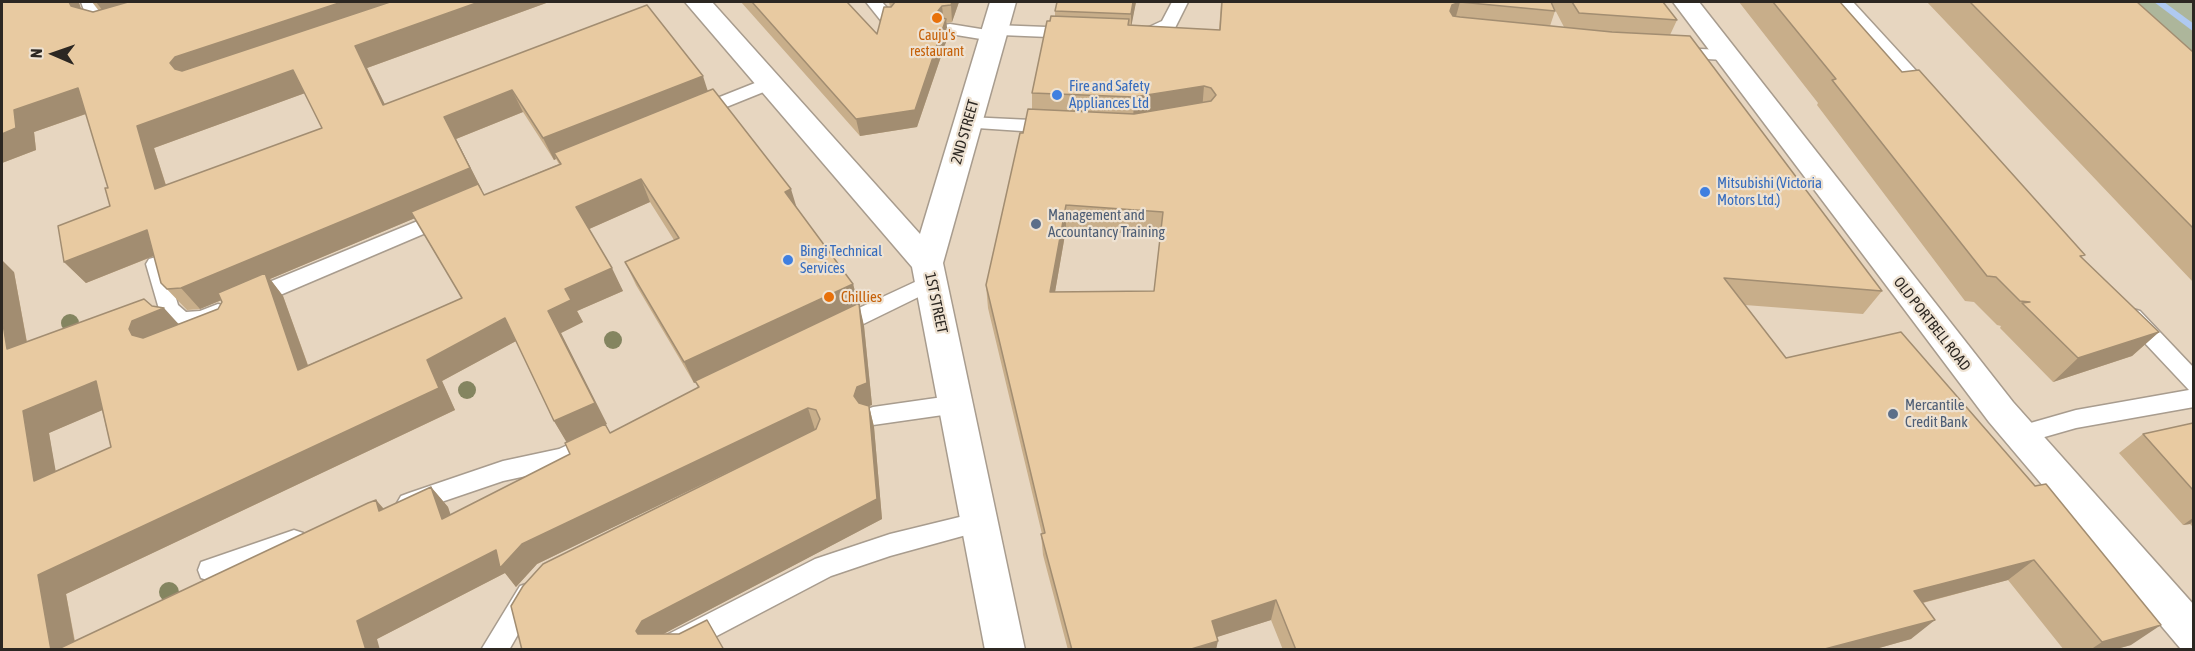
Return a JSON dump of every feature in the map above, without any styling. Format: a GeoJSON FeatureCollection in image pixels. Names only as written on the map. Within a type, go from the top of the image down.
{"type":"FeatureCollection","features":[{"type":"Feature","properties":{"kind":"street","name":"1ST STREET"},"geometry":{"type":"LineString","coordinates":[[698,2],[930,272],[1005,650]]}},
{"type":"Feature","properties":{"kind":"street","name":"2ND STREET"},"geometry":{"type":"LineString","coordinates":[[930,272],[968,123],[1003,2]]}},
{"type":"Feature","properties":{"kind":"street","name":"OLD PORTBELL ROAD"},"geometry":{"type":"LineString","coordinates":[[1686,2],[2020,435],[2193,634]]}},
{"type":"Feature","properties":{"kind":"lane"},"geometry":{"type":"LineString","coordinates":[[89,2],[96,23],[101,26],[111,27],[132,20]]}},
{"type":"Feature","properties":{"kind":"lane"},"geometry":{"type":"LineString","coordinates":[[874,2],[888,18]]}},
{"type":"Feature","properties":{"kind":"lane"},"geometry":{"type":"LineString","coordinates":[[1117,35],[1153,32],[1169,24],[1180,2]]}},
{"type":"Feature","properties":{"kind":"lane"},"geometry":{"type":"LineString","coordinates":[[1844,2],[1939,105]]}},
{"type":"Feature","properties":{"kind":"lane"},"geometry":{"type":"LineString","coordinates":[[950,29],[994,33],[1084,34]]}},
{"type":"Feature","properties":{"kind":"lane"},"geometry":{"type":"LineString","coordinates":[[1661,52],[1725,55]]}},
{"type":"Feature","properties":{"kind":"lane"},"geometry":{"type":"LineString","coordinates":[[682,125],[773,87]]}},
{"type":"Feature","properties":{"kind":"lane"},"geometry":{"type":"LineString","coordinates":[[968,123],[1074,128]]}},
{"type":"Feature","properties":{"kind":"lane"},"geometry":{"type":"LineString","coordinates":[[156,264],[168,309],[181,320],[203,319],[463,217],[196,337]]}},
{"type":"Feature","properties":{"kind":"lane"},"geometry":{"type":"LineString","coordinates":[[814,338],[930,272]]}},
{"type":"Feature","properties":{"kind":"lane"},"geometry":{"type":"LineString","coordinates":[[2122,305],[2193,383]]}},
{"type":"Feature","properties":{"kind":"lane"},"geometry":{"type":"LineString","coordinates":[[2020,435],[2076,419],[2193,398]]}},
{"type":"Feature","properties":{"kind":"lane"},"geometry":{"type":"LineString","coordinates":[[873,416],[957,404]]}},
{"type":"Feature","properties":{"kind":"lane"},"geometry":{"type":"LineString","coordinates":[[391,509],[503,471],[563,458],[604,438]]}},
{"type":"Feature","properties":{"kind":"lane"},"geometry":{"type":"LineString","coordinates":[[664,650],[725,616],[824,567],[890,545],[980,522]]}},
{"type":"Feature","properties":{"kind":"lane"},"geometry":{"type":"LineString","coordinates":[[210,570],[312,535]]}},
{"type":"Feature","properties":{"kind":"lane"},"geometry":{"type":"LineString","coordinates":[[494,650],[527,596],[541,581]]}},
{"type":"Feature","properties":{"kind":"shaded area"},"geometry":{"type":"Polygon","coordinates":[[[2,2],[2092,2],[2193,94],[2193,649],[7,649],[2,611],[2,2]]]}},
{"type":"Feature","properties":{"kind":"green space"},"geometry":{"type":"Polygon","coordinates":[[[2092,2],[2193,2],[2193,94],[2092,2]]]}},
{"type":"Feature","properties":{"kind":"building"},"geometry":{"type":"Polygon","coordinates":[[[2,2],[69,2],[71,6],[93,12],[128,2],[342,2],[175,57],[170,63],[175,69],[182,71],[390,2],[479,2],[355,46],[383,105],[647,5],[703,76],[543,138],[512,90],[444,117],[470,168],[181,288],[167,289],[161,283],[147,230],[64,262],[58,226],[110,206],[105,188],[108,188],[78,88],[14,110],[16,128],[2,134],[2,2]],[[293,70],[137,126],[155,189],[322,128],[293,70]]]}},
{"type":"Feature","properties":{"kind":"building"},"geometry":{"type":"Polygon","coordinates":[[[752,2],[847,2],[877,34],[884,7],[891,7],[895,2],[952,2],[951,5],[942,6],[938,11],[940,17],[946,19],[915,110],[856,119],[752,2]]]}},
{"type":"Feature","properties":{"kind":"building"},"geometry":{"type":"Polygon","coordinates":[[[1057,2],[1133,2],[1131,14],[1055,11],[1057,2]]]}},
{"type":"Feature","properties":{"kind":"building"},"geometry":{"type":"Polygon","coordinates":[[[1222,2],[1460,2],[1452,5],[1450,11],[1453,16],[1612,32],[1690,36],[1882,291],[1724,278],[1786,358],[1901,332],[2035,486],[2046,484],[2161,625],[2102,642],[2034,560],[1914,591],[1935,620],[1821,650],[1296,650],[1276,600],[1212,621],[1218,641],[1188,650],[1072,650],[1041,534],[1045,533],[986,285],[1020,133],[1023,133],[1028,109],[1134,114],[1211,101],[1216,95],[1211,88],[1204,86],[1134,97],[1032,93],[1047,21],[1050,21],[1051,16],[1129,19],[1128,25],[1220,30],[1222,2]],[[1066,205],[1050,292],[1154,291],[1163,212],[1066,205]]]}},
{"type":"Feature","properties":{"kind":"building"},"geometry":{"type":"Polygon","coordinates":[[[1460,2],[1551,2],[1555,11],[1460,2]]]}},
{"type":"Feature","properties":{"kind":"building"},"geometry":{"type":"Polygon","coordinates":[[[1572,2],[1663,2],[1677,20],[1579,13],[1572,2]]]}},
{"type":"Feature","properties":{"kind":"building"},"geometry":{"type":"Polygon","coordinates":[[[1773,2],[1840,2],[1902,72],[1919,70],[2085,255],[2080,256],[2159,332],[2078,358],[2022,303],[2030,302],[2020,301],[1996,277],[1987,276],[1832,80],[1836,79],[1773,2]]]}},
{"type":"Feature","properties":{"kind":"building"},"geometry":{"type":"Polygon","coordinates":[[[1970,2],[2137,2],[2193,52],[2193,228],[1970,2]]]}},
{"type":"Feature","properties":{"kind":"building"},"geometry":{"type":"Polygon","coordinates":[[[713,89],[791,189],[785,192],[853,284],[684,362],[625,262],[679,238],[641,179],[576,207],[612,268],[565,289],[571,300],[548,311],[595,403],[554,421],[505,318],[427,360],[439,388],[38,575],[51,650],[2,650],[2,318],[7,349],[144,299],[152,306],[164,308],[132,321],[129,329],[132,335],[143,338],[218,309],[222,302],[218,293],[265,273],[298,370],[462,298],[411,212],[478,184],[484,195],[561,164],[554,153],[713,89]],[[96,381],[23,411],[34,481],[111,447],[96,381]]]}},
{"type":"Feature","properties":{"kind":"building"},"geometry":{"type":"Polygon","coordinates":[[[859,303],[867,383],[857,387],[854,396],[859,403],[869,406],[877,499],[642,621],[636,631],[638,634],[679,634],[707,620],[724,650],[522,650],[511,606],[523,586],[543,564],[816,429],[820,419],[816,410],[808,408],[522,544],[500,568],[496,550],[357,621],[366,650],[56,650],[376,500],[379,511],[431,487],[442,519],[570,454],[565,443],[605,424],[610,433],[699,387],[695,381],[859,303]]]}},
{"type":"Feature","properties":{"kind":"building"},"geometry":{"type":"Polygon","coordinates":[[[2193,423],[2193,490],[2143,434],[2193,423]]]}},
{"type":"Feature","properties":{"kind":"waterway"},"geometry":{"type":"LineString","coordinates":[[2159,2],[2194,29]]}},
{"type":"Feature","properties":{"kind":"place","name":"Cauju's restaurant"},"geometry":{"type":"Point","coordinates":[937,18]}},
{"type":"Feature","properties":{"kind":"place","name":"Fire and Safety Appliances Ltd"},"geometry":{"type":"Point","coordinates":[1057,95]}},
{"type":"Feature","properties":{"kind":"place","name":"Mitsubishi (Victoria Motors Ltd.)"},"geometry":{"type":"Point","coordinates":[1705,192]}},
{"type":"Feature","properties":{"kind":"place","name":"Management and Accountancy Training"},"geometry":{"type":"Point","coordinates":[1036,224]}},
{"type":"Feature","properties":{"kind":"place","name":"Bingi Technical Services"},"geometry":{"type":"Point","coordinates":[788,260]}},
{"type":"Feature","properties":{"kind":"place","name":"Chillies"},"geometry":{"type":"Point","coordinates":[829,297]}},
{"type":"Feature","properties":{"kind":"place","name":"Mercantile Credit Bank"},"geometry":{"type":"Point","coordinates":[1893,414]}}]}
